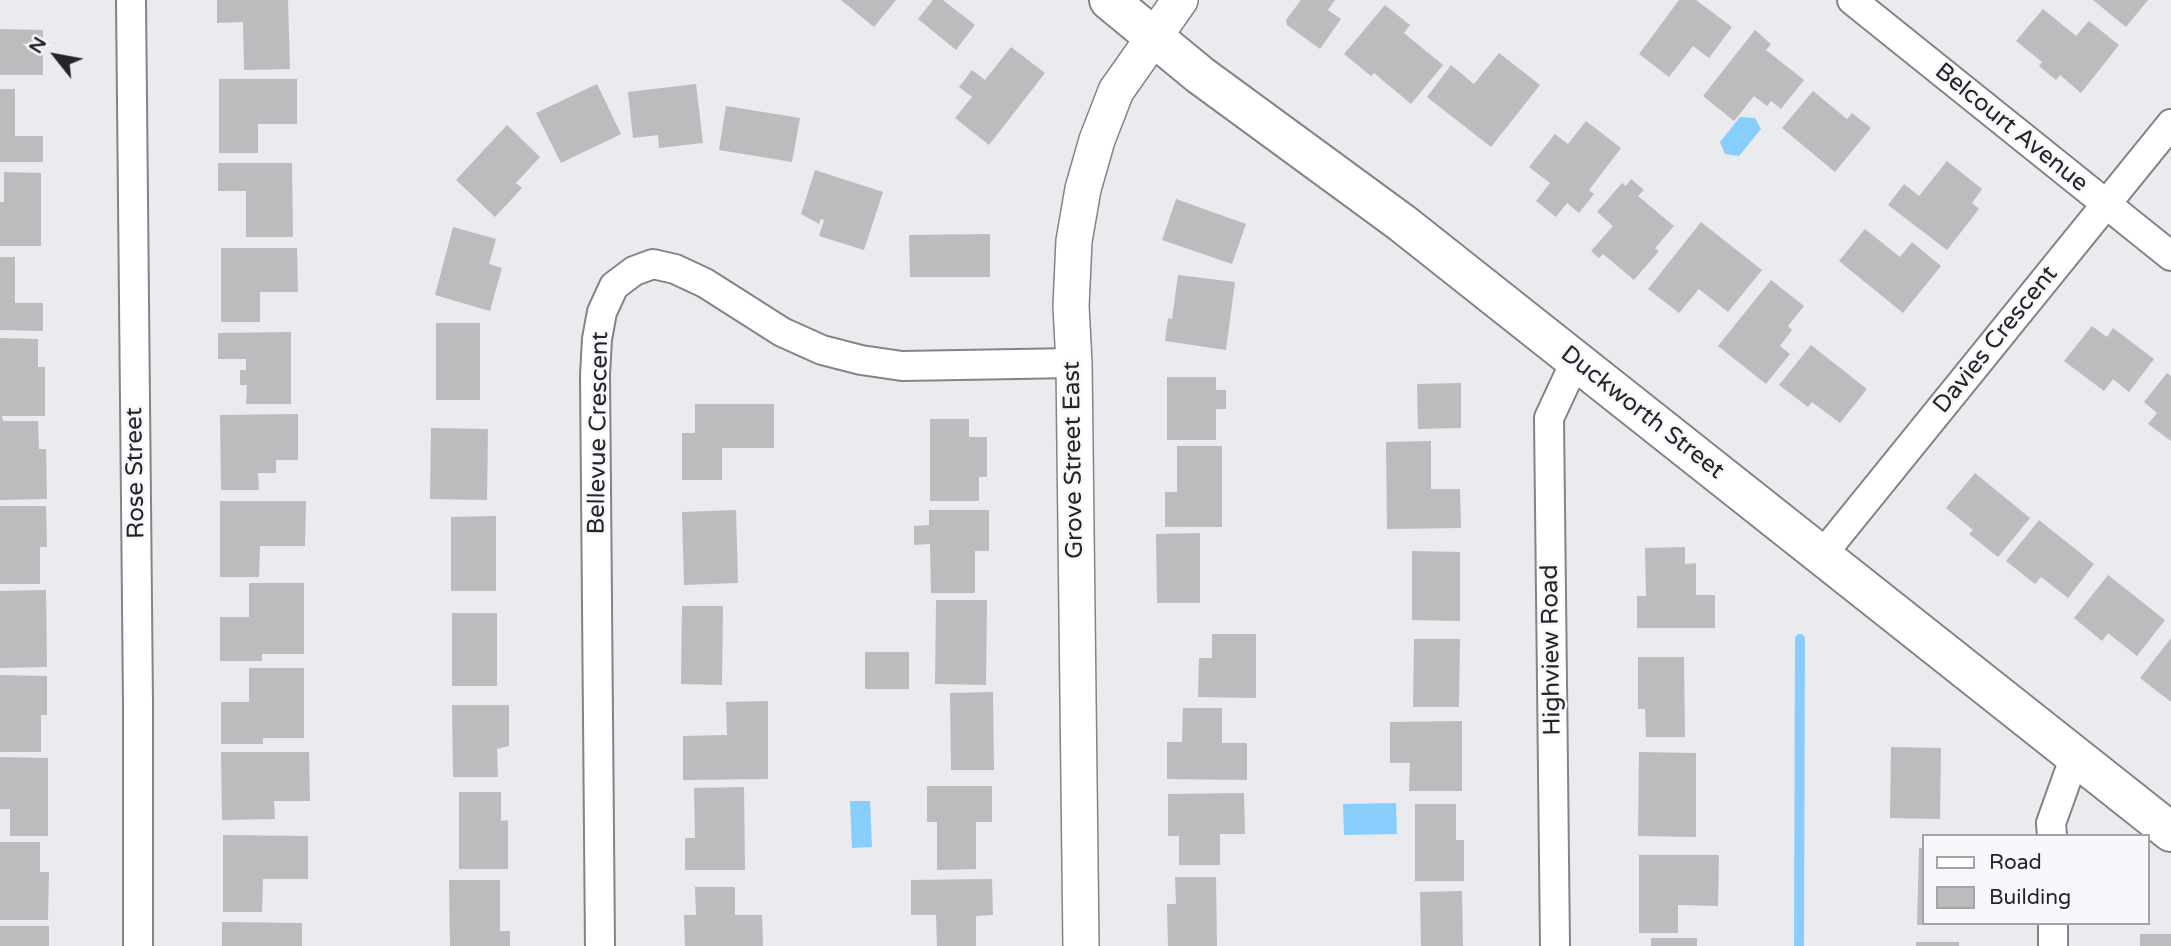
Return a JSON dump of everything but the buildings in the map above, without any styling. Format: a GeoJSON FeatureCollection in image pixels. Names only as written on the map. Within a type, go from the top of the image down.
{"type":"FeatureCollection","features":[{"type":"Feature","properties":{"kind":"main road","name":"Duckworth Street"},"geometry":{"type":"LineString","coordinates":[[1110,0],[1200,75],[1402,223],[2171,832]]}},
{"type":"Feature","properties":{"kind":"street","name":"Rose Street"},"geometry":{"type":"LineString","coordinates":[[131,0],[138,946]]}},
{"type":"Feature","properties":{"kind":"street","name":"Grove Street East"},"geometry":{"type":"LineString","coordinates":[[1081,946],[1071,274],[1074,241],[1083,189],[1097,140],[1116,91],[1180,0]]}},
{"type":"Feature","properties":{"kind":"street","name":"Belcourt Avenue"},"geometry":{"type":"LineString","coordinates":[[1852,0],[2171,256]]}},
{"type":"Feature","properties":{"kind":"street","name":"Davies Crescent"},"geometry":{"type":"LineString","coordinates":[[1822,555],[2171,124]]}},
{"type":"Feature","properties":{"kind":"street","name":"Bellevue Crescent"},"geometry":{"type":"LineString","coordinates":[[600,946],[595,375],[602,312],[614,286],[634,271],[653,264],[675,269],[705,283],[782,332],[822,350],[861,360],[902,366],[1074,363]]}},
{"type":"Feature","properties":{"kind":"street","name":"Highview Road"},"geometry":{"type":"LineString","coordinates":[[1555,946],[1549,418],[1576,360]]}},
{"type":"Feature","properties":{"kind":"street"},"geometry":{"type":"LineString","coordinates":[[2052,834],[2051,823],[2075,756]]}},
{"type":"Feature","properties":{"kind":"street"},"geometry":{"type":"LineString","coordinates":[[2053,925],[2053,946]]}},
{"type":"Feature","properties":{"kind":"water"},"geometry":{"type":"Polygon","coordinates":[[[1740,117],[1755,118],[1761,129],[1739,156],[1725,154],[1720,142],[1740,117]]]}},
{"type":"Feature","properties":{"kind":"water"},"geometry":{"type":"Polygon","coordinates":[[[850,801],[870,801],[872,847],[852,848],[850,801]]]}},
{"type":"Feature","properties":{"kind":"water"},"geometry":{"type":"Polygon","coordinates":[[[1396,803],[1397,834],[1344,835],[1343,804],[1396,803]]]}},
{"type":"Feature","properties":{"kind":"waterway"},"geometry":{"type":"LineString","coordinates":[[1799,946],[1800,639]]}}]}
